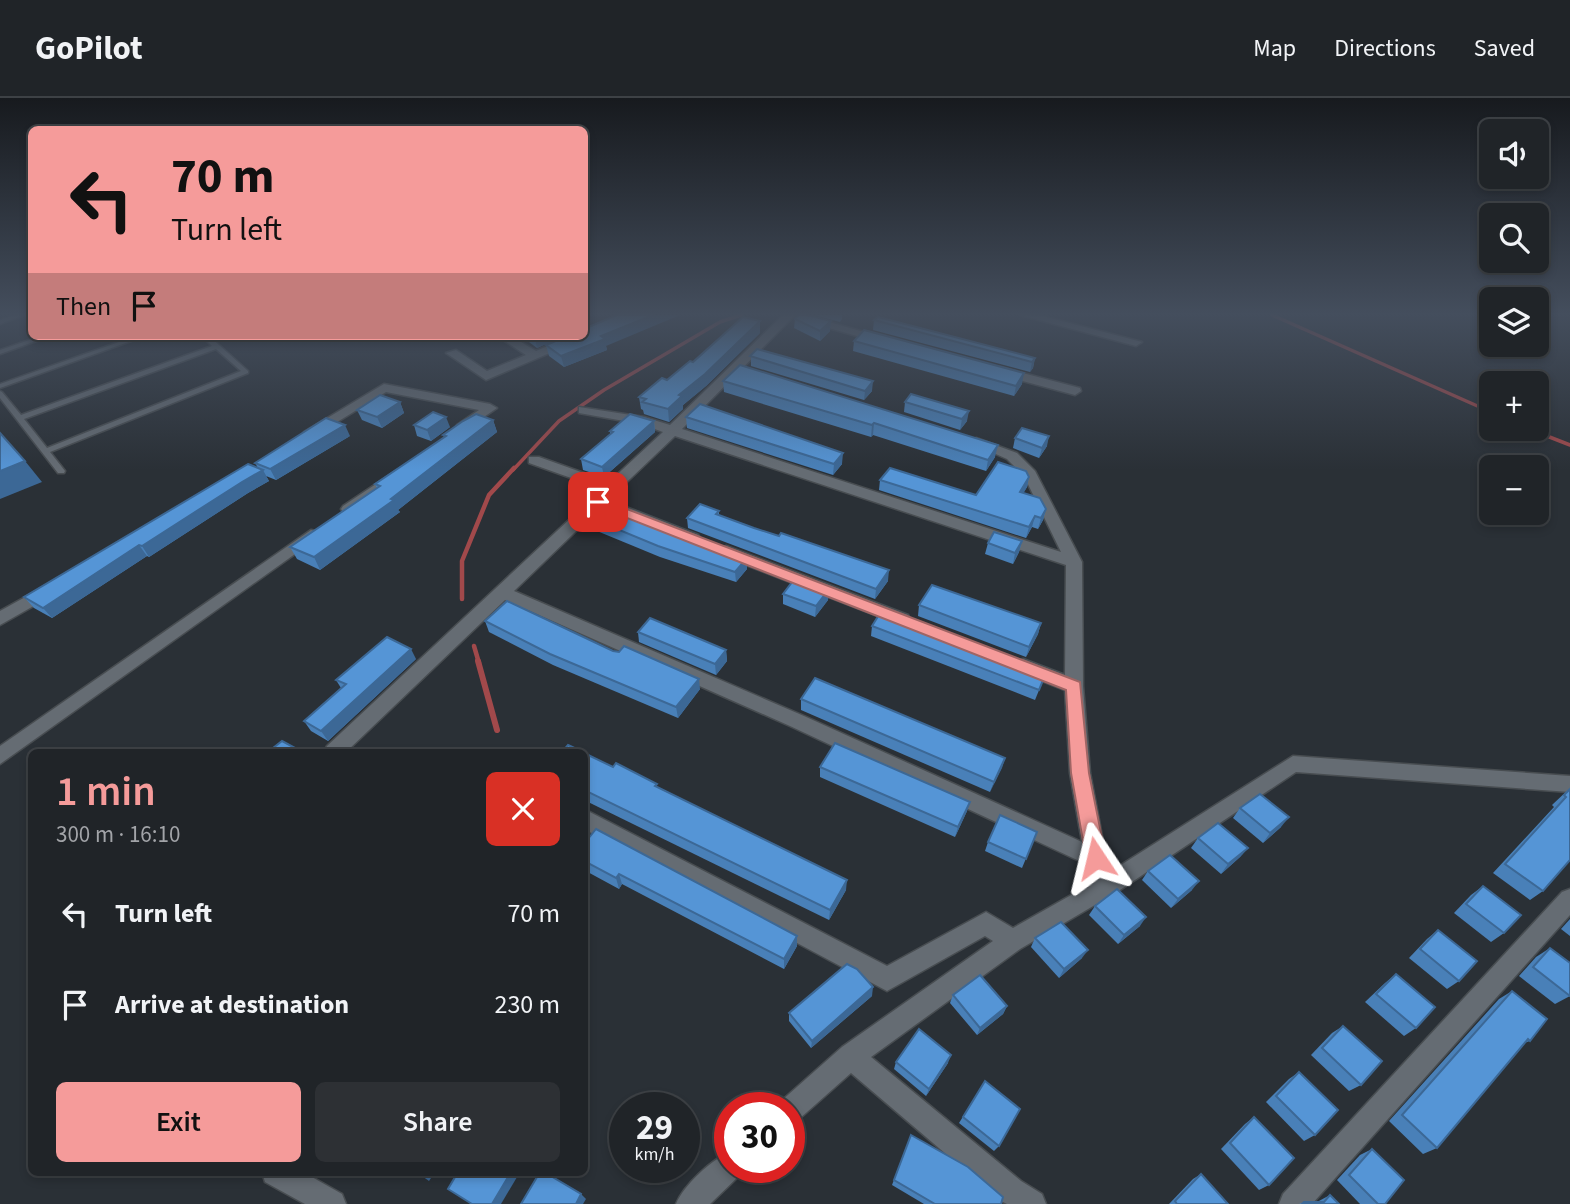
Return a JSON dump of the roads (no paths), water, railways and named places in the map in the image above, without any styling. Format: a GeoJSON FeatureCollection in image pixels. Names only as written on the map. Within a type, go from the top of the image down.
{"type":"FeatureCollection","features":[{"type":"Feature","properties":{"kind":"street"},"geometry":{"type":"LineString","coordinates":[[472,367],[486,376],[508,367]]}},
{"type":"Feature","properties":{"kind":"street"},"geometry":{"type":"LineString","coordinates":[[337,749],[671,430],[747,367]]}},
{"type":"Feature","properties":{"kind":"street"},"geometry":{"type":"LineString","coordinates":[[987,367],[1075,391]]}},
{"type":"Feature","properties":{"kind":"street"},"geometry":{"type":"LineString","coordinates":[[303,437],[384,388],[490,408],[444,440]]}},
{"type":"Feature","properties":{"kind":"street"},"geometry":{"type":"LineString","coordinates":[[584,410],[644,421],[1074,562]]}},
{"type":"Feature","properties":{"kind":"street"},"geometry":{"type":"LineString","coordinates":[[960,437],[1005,452],[1030,474],[1074,562],[1074,686],[1080,773],[1096,858],[1109,885]]}},
{"type":"Feature","properties":{"kind":"street"},"geometry":{"type":"LineString","coordinates":[[534,460],[612,488]]}},
{"type":"Feature","properties":{"kind":"street"},"geometry":{"type":"LineString","coordinates":[[0,756],[410,464]]}},
{"type":"Feature","properties":{"kind":"street"},"geometry":{"type":"LineString","coordinates":[[598,502],[920,626]]}},
{"type":"Feature","properties":{"kind":"street"},"geometry":{"type":"LineString","coordinates":[[0,619],[58,584]]}},
{"type":"Feature","properties":{"kind":"street"},"geometry":{"type":"LineString","coordinates":[[502,592],[797,721],[1096,858]]}},
{"type":"Feature","properties":{"kind":"street"},"geometry":{"type":"LineString","coordinates":[[1010,661],[1074,686]]}},
{"type":"Feature","properties":{"kind":"street"},"geometry":{"type":"LineString","coordinates":[[805,1097],[851,1056],[1012,941],[1109,885],[1293,764],[1570,784]]}},
{"type":"Feature","properties":{"kind":"street"},"geometry":{"type":"LineString","coordinates":[[588,820],[887,979],[986,923],[1012,941]]}},
{"type":"Feature","properties":{"kind":"street"},"geometry":{"type":"LineString","coordinates":[[1293,1204],[1570,899]]}},
{"type":"Feature","properties":{"kind":"street"},"geometry":{"type":"LineString","coordinates":[[851,1056],[1011,1191],[1032,1204]]}},
{"type":"Feature","properties":{"kind":"street"},"geometry":{"type":"LineString","coordinates":[[282,1176],[332,1204]]}},
{"type":"Feature","properties":{"kind":"street"},"geometry":{"type":"LineString","coordinates":[[690,1204],[714,1181]]}},
{"type":"Feature","properties":{"kind":"lane"},"geometry":{"type":"LineString","coordinates":[[0,386],[55,367]]}},
{"type":"Feature","properties":{"kind":"lane"},"geometry":{"type":"LineString","coordinates":[[20,418],[161,367]]}},
{"type":"Feature","properties":{"kind":"lane"},"geometry":{"type":"LineString","coordinates":[[46,451],[246,372],[240,367]]}},
{"type":"Feature","properties":{"kind":"lane"},"geometry":{"type":"LineString","coordinates":[[0,393],[61,471]]}},
{"type":"Feature","properties":{"kind":"waterway"},"geometry":{"type":"LineString","coordinates":[[513,470],[559,421],[644,367]]}},
{"type":"Feature","properties":{"kind":"waterway"},"geometry":{"type":"LineString","coordinates":[[1389,367],[1479,407]]}},
{"type":"Feature","properties":{"kind":"waterway"},"geometry":{"type":"LineString","coordinates":[[1549,437],[1570,445]]}},
{"type":"Feature","properties":{"kind":"waterway"},"geometry":{"type":"LineString","coordinates":[[462,599],[462,561],[489,495],[514,468]]}},
{"type":"Feature","properties":{"kind":"waterway"},"geometry":{"type":"LineString","coordinates":[[474,646],[479,663]]}},
{"type":"Feature","properties":{"kind":"waterway"},"geometry":{"type":"LineString","coordinates":[[478,661],[497,730]]}}]}
